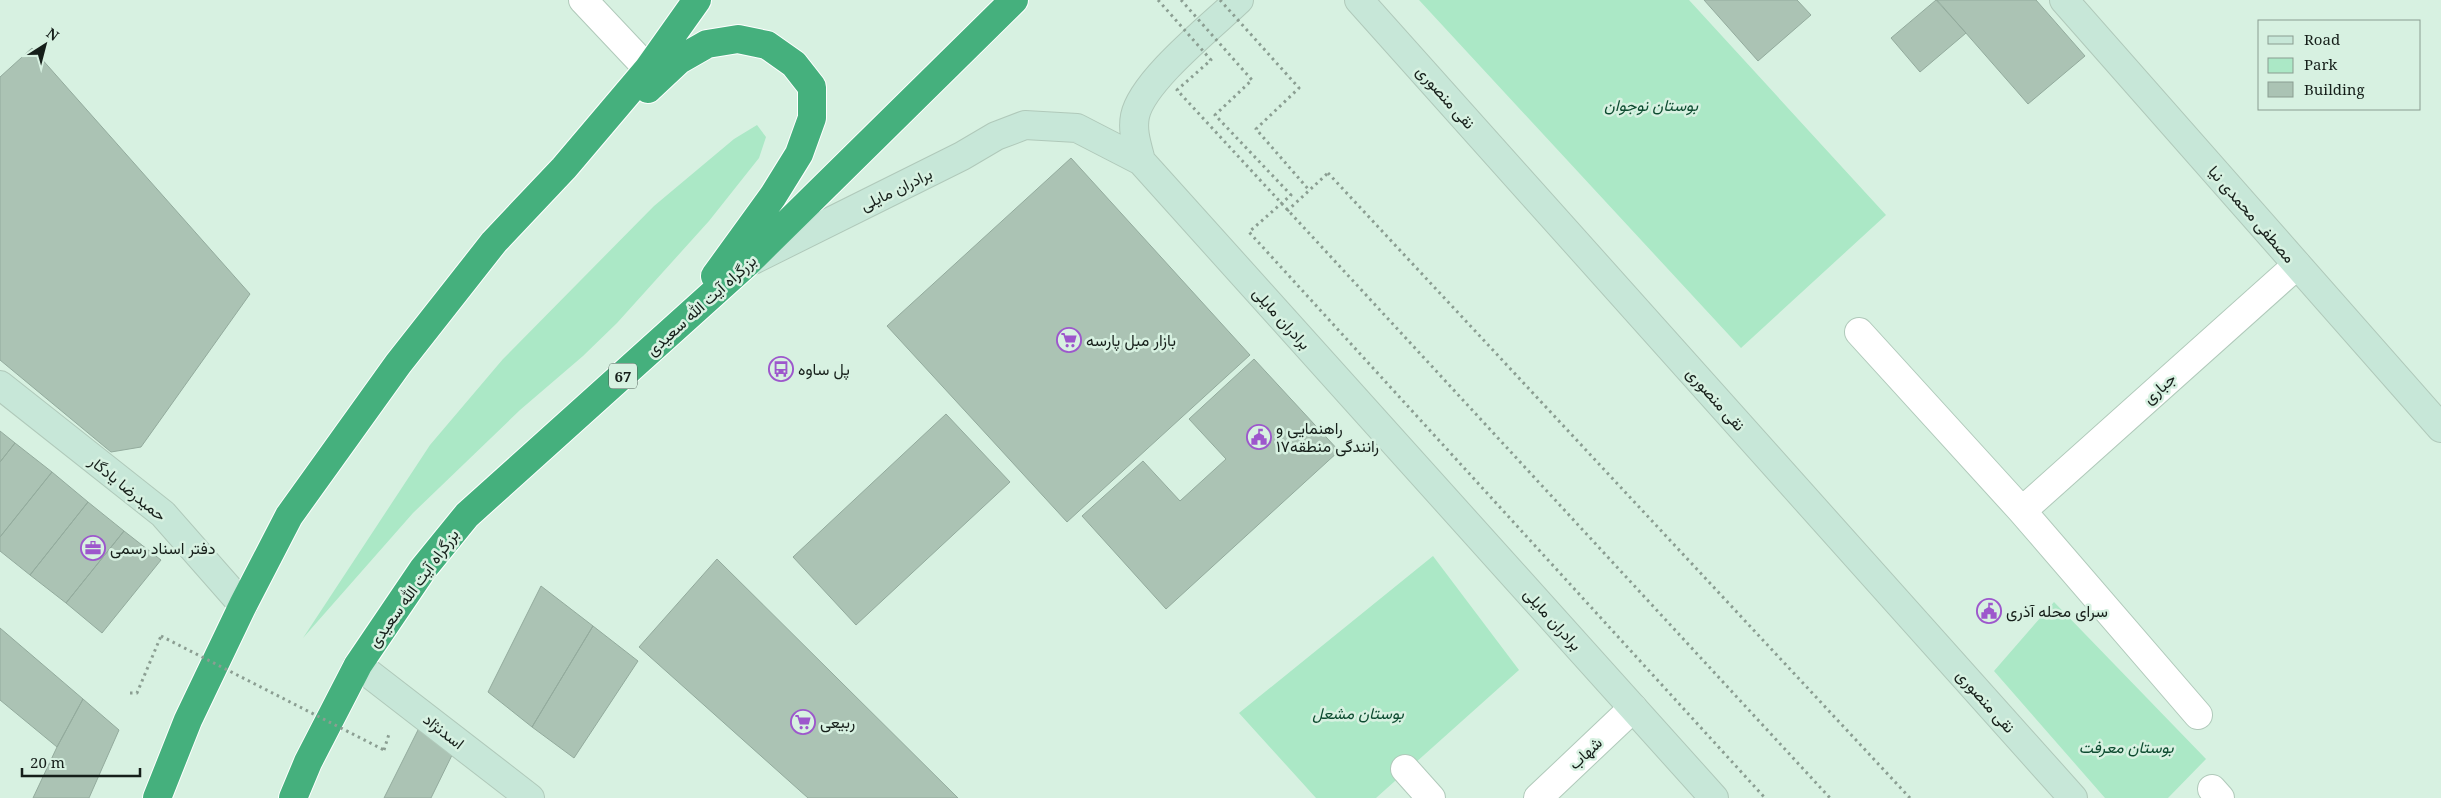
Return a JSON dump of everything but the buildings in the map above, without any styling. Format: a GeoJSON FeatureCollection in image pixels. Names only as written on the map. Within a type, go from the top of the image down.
{"type":"FeatureCollection","features":[{"type":"Feature","properties":{"kind":"highway"},"geometry":{"type":"LineString","coordinates":[[157,798],[188,720],[243,605],[290,516],[398,364],[494,242],[564,168],[648,69],[697,0]]}},
{"type":"Feature","properties":{"kind":"highway","name":"بزرگراه آیت الله سعیدی"},"geometry":{"type":"LineString","coordinates":[[293,798],[308,762],[358,665],[423,569],[468,515],[748,263],[1014,0]]}},
{"type":"Feature","properties":{"kind":"highway"},"geometry":{"type":"LineString","coordinates":[[564,168],[679,60],[707,44],[738,39],[767,45],[794,64],[812,88],[812,118],[799,154],[772,196],[682,322]]}},
{"type":"Feature","properties":{"kind":"street"},"geometry":{"type":"LineString","coordinates":[[583,0],[648,69]]}},
{"type":"Feature","properties":{"kind":"street"},"geometry":{"type":"LineString","coordinates":[[1141,161],[1134,131],[1136,114],[1148,90],[1161,74],[1239,0]]}},
{"type":"Feature","properties":{"kind":"street","name":"نقی منصوری"},"geometry":{"type":"LineString","coordinates":[[1360,0],[2073,798]]}},
{"type":"Feature","properties":{"kind":"street","name":"مصطفی محمدی نیا"},"geometry":{"type":"LineString","coordinates":[[2064,0],[2441,428]]}},
{"type":"Feature","properties":{"kind":"street","name":"برادران مایلی"},"geometry":{"type":"LineString","coordinates":[[748,263],[962,156],[996,136],[1025,125],[1077,128],[1141,161],[1714,798]]}},
{"type":"Feature","properties":{"kind":"street","name":"جباری"},"geometry":{"type":"LineString","coordinates":[[2022,511],[2296,264]]}},
{"type":"Feature","properties":{"kind":"street"},"geometry":{"type":"LineString","coordinates":[[1859,332],[2022,511],[2198,715]]}},
{"type":"Feature","properties":{"kind":"street","name":"حمیدرضا یادگار"},"geometry":{"type":"LineString","coordinates":[[0,385],[163,514],[243,605]]}},
{"type":"Feature","properties":{"kind":"street","name":"اسدنژاد"},"geometry":{"type":"LineString","coordinates":[[358,665],[530,798]]}},
{"type":"Feature","properties":{"kind":"street","name":"شهاب"},"geometry":{"type":"LineString","coordinates":[[1538,798],[1633,708]]}},
{"type":"Feature","properties":{"kind":"street"},"geometry":{"type":"LineString","coordinates":[[1405,769],[1431,798]]}},
{"type":"Feature","properties":{"kind":"path"},"geometry":{"type":"LineString","coordinates":[[1158,0],[1211,60],[1178,90],[1287,211],[1685,638],[1830,798]]}},
{"type":"Feature","properties":{"kind":"path"},"geometry":{"type":"LineString","coordinates":[[1181,0],[1252,80],[1215,115],[1291,195],[1249,232],[1765,798]]}},
{"type":"Feature","properties":{"kind":"path"},"geometry":{"type":"LineString","coordinates":[[1220,0],[1299,88],[1256,129],[1309,190]]}},
{"type":"Feature","properties":{"kind":"path"},"geometry":{"type":"LineString","coordinates":[[1287,211],[1328,174],[1910,798]]}},
{"type":"Feature","properties":{"kind":"path"},"geometry":{"type":"LineString","coordinates":[[130,693],[137,693],[161,636],[384,750]]}},
{"type":"Feature","properties":{"kind":"green space","name":"بوستان نوجوان"},"geometry":{"type":"Polygon","coordinates":[[[1419,0],[1689,0],[1886,215],[1741,348],[1419,0]]]}},
{"type":"Feature","properties":{"kind":"green space"},"geometry":{"type":"Polygon","coordinates":[[[757,125],[766,137],[759,158],[709,221],[617,323],[583,356],[520,410],[413,513],[303,638],[430,445],[503,359],[654,206],[734,139],[757,125]]]}},
{"type":"Feature","properties":{"kind":"green space","name":"بوستان مشعل"},"geometry":{"type":"Polygon","coordinates":[[[1433,556],[1519,670],[1376,798],[1316,798],[1239,713],[1433,556]]]}},
{"type":"Feature","properties":{"kind":"green space","name":"بوستان معرفت"},"geometry":{"type":"Polygon","coordinates":[[[2054,602],[2206,759],[2168,798],[2105,798],[1994,671],[2054,602]]]}},
{"type":"Feature","properties":{"kind":"place","name":"بازار مبل پارسه"},"geometry":{"type":"Point","coordinates":[1069,340]}},
{"type":"Feature","properties":{"kind":"place","name":"پل ساوه"},"geometry":{"type":"Point","coordinates":[781,369]}},
{"type":"Feature","properties":{"kind":"place","name":"راهنمایی و رانندگی منطقه۱۷"},"geometry":{"type":"Point","coordinates":[1259,437]}},
{"type":"Feature","properties":{"kind":"place","name":"دفتر اسناد رسمی"},"geometry":{"type":"Point","coordinates":[93,548]}},
{"type":"Feature","properties":{"kind":"place","name":"سرای محله آذری"},"geometry":{"type":"Point","coordinates":[1989,611]}},
{"type":"Feature","properties":{"kind":"place","name":"ربیعی"},"geometry":{"type":"Point","coordinates":[803,722]}}]}
